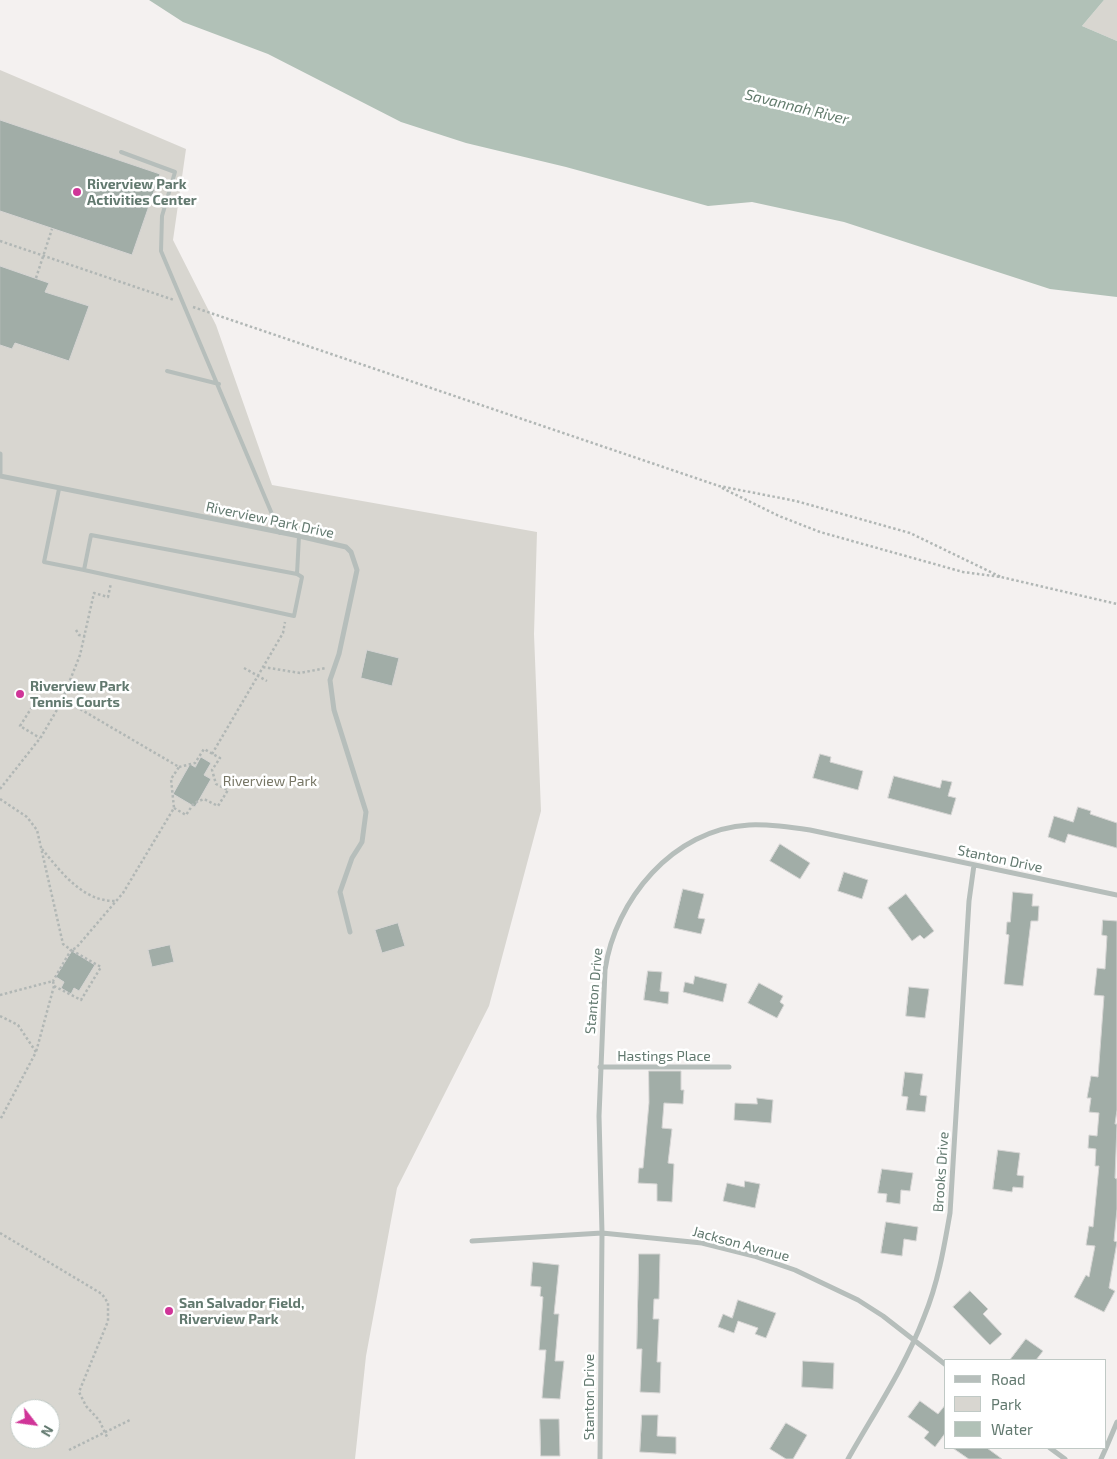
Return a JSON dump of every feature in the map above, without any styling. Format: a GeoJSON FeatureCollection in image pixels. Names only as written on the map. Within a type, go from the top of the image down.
{"type":"FeatureCollection","features":[{"type":"Feature","properties":{"kind":"street","name":"Riverview Park Drive"},"geometry":{"type":"LineString","coordinates":[[0,454],[0,476],[346,547],[357,570],[330,680],[334,710],[366,812],[362,842],[352,858],[340,892],[350,932]]}},
{"type":"Feature","properties":{"kind":"street","name":"Stanton Drive"},"geometry":{"type":"LineString","coordinates":[[600,1459],[602,1233],[599,1175],[600,1067],[605,970],[607,953],[618,921],[641,884],[667,860],[695,841],[726,829],[748,825],[810,830],[1117,895]]}},
{"type":"Feature","properties":{"kind":"street","name":"Brooks Drive"},"geometry":{"type":"LineString","coordinates":[[848,1459],[914,1340],[935,1287],[950,1213],[969,901],[974,865]]}},
{"type":"Feature","properties":{"kind":"street","name":"Hastings Place"},"geometry":{"type":"LineString","coordinates":[[600,1067],[729,1067]]}},
{"type":"Feature","properties":{"kind":"street","name":"Jackson Avenue"},"geometry":{"type":"LineString","coordinates":[[472,1241],[602,1233],[702,1243],[754,1256],[795,1270],[858,1300],[883,1316],[944,1363]]}},
{"type":"Feature","properties":{"kind":"street"},"geometry":{"type":"LineString","coordinates":[[1107,1446],[1117,1422]]}},
{"type":"Feature","properties":{"kind":"street"},"geometry":{"type":"LineString","coordinates":[[1051,1449],[1065,1459]]}},
{"type":"Feature","properties":{"kind":"lane"},"geometry":{"type":"LineString","coordinates":[[120,152],[175,172],[162,216],[161,251],[219,384],[280,532]]}},
{"type":"Feature","properties":{"kind":"lane"},"geometry":{"type":"LineString","coordinates":[[167,371],[219,384]]}},
{"type":"Feature","properties":{"kind":"lane"},"geometry":{"type":"LineString","coordinates":[[60,489],[44,562],[294,616],[302,578],[297,574],[91,535],[84,570]]}},
{"type":"Feature","properties":{"kind":"lane"},"geometry":{"type":"LineString","coordinates":[[297,574],[298,536]]}},
{"type":"Feature","properties":{"kind":"path"},"geometry":{"type":"LineString","coordinates":[[36,278],[52,229]]}},
{"type":"Feature","properties":{"kind":"path"},"geometry":{"type":"LineString","coordinates":[[0,241],[718,486],[780,516],[820,532],[963,572],[1001,577],[1117,604]]}},
{"type":"Feature","properties":{"kind":"path"},"geometry":{"type":"LineString","coordinates":[[718,486],[796,500],[910,533],[1001,577]]}},
{"type":"Feature","properties":{"kind":"path"},"geometry":{"type":"LineString","coordinates":[[0,789],[40,738],[63,699],[75,671],[94,594],[108,597],[113,576]]}},
{"type":"Feature","properties":{"kind":"path"},"geometry":{"type":"LineString","coordinates":[[76,630],[79,635],[85,636]]}},
{"type":"Feature","properties":{"kind":"path"},"geometry":{"type":"LineString","coordinates":[[212,754],[283,633]]}},
{"type":"Feature","properties":{"kind":"path"},"geometry":{"type":"LineString","coordinates":[[263,667],[300,673],[320,670],[335,664]]}},
{"type":"Feature","properties":{"kind":"path"},"geometry":{"type":"LineString","coordinates":[[244,668],[267,681]]}},
{"type":"Feature","properties":{"kind":"path"},"geometry":{"type":"LineString","coordinates":[[63,699],[179,767]]}},
{"type":"Feature","properties":{"kind":"path"},"geometry":{"type":"LineString","coordinates":[[32,707],[20,726],[40,738]]}},
{"type":"Feature","properties":{"kind":"path"},"geometry":{"type":"LineString","coordinates":[[0,1120],[36,1052],[54,986],[53,981],[71,950],[76,948],[117,901],[174,808],[171,778],[179,767],[196,763],[204,749],[220,758],[212,770],[216,784],[228,790],[218,806],[204,799],[194,803],[186,815],[174,808]]}},
{"type":"Feature","properties":{"kind":"path"},"geometry":{"type":"LineString","coordinates":[[0,799],[28,816],[37,830],[63,944],[101,967],[81,1000],[54,986]]}},
{"type":"Feature","properties":{"kind":"path"},"geometry":{"type":"LineString","coordinates":[[42,847],[64,875],[81,890],[98,899],[117,901]]}},
{"type":"Feature","properties":{"kind":"path"},"geometry":{"type":"LineString","coordinates":[[0,995],[53,981]]}},
{"type":"Feature","properties":{"kind":"path"},"geometry":{"type":"LineString","coordinates":[[0,1016],[18,1026],[29,1038],[36,1052]]}},
{"type":"Feature","properties":{"kind":"path"},"geometry":{"type":"LineString","coordinates":[[0,1233],[102,1294],[108,1303],[108,1322],[79,1392],[81,1399],[99,1420],[108,1439]]}},
{"type":"Feature","properties":{"kind":"path"},"geometry":{"type":"LineString","coordinates":[[69,1450],[130,1420]]}},
{"type":"Feature","properties":{"kind":"green space"},"geometry":{"type":"Polygon","coordinates":[[[1104,0],[1117,0],[1117,41],[1082,26],[1104,0]]]}},
{"type":"Feature","properties":{"kind":"green space","name":"Riverview Park"},"geometry":{"type":"Polygon","coordinates":[[[0,70],[186,149],[173,240],[216,325],[272,485],[537,532],[534,634],[541,811],[489,1006],[397,1188],[366,1356],[355,1459],[0,1459],[0,70]]]}},
{"type":"Feature","properties":{"kind":"water","name":"Savannah River"},"geometry":{"type":"Polygon","coordinates":[[[149,0],[1104,0],[1082,26],[1117,41],[1117,297],[1050,289],[844,222],[752,202],[708,206],[566,167],[466,143],[401,122],[268,54],[183,22],[149,0]]]}},
{"type":"Feature","properties":{"kind":"building","name":"Riverview Park Activities Center"},"geometry":{"type":"Polygon","coordinates":[[[0,120],[160,174],[132,255],[0,211],[0,120]]]}},
{"type":"Feature","properties":{"kind":"building"},"geometry":{"type":"Polygon","coordinates":[[[0,266],[49,283],[45,292],[89,306],[69,361],[15,343],[12,349],[0,345],[0,266]]]}},
{"type":"Feature","properties":{"kind":"building"},"geometry":{"type":"Polygon","coordinates":[[[367,650],[399,658],[392,686],[361,678],[367,650]]]}},
{"type":"Feature","properties":{"kind":"building"},"geometry":{"type":"Polygon","coordinates":[[[820,754],[831,757],[830,762],[863,771],[858,790],[813,778],[820,754]]]}},
{"type":"Feature","properties":{"kind":"building"},"geometry":{"type":"Polygon","coordinates":[[[201,757],[211,763],[204,775],[211,779],[195,807],[173,794],[190,764],[195,767],[201,757]]]}},
{"type":"Feature","properties":{"kind":"building"},"geometry":{"type":"Polygon","coordinates":[[[894,776],[940,788],[942,780],[952,782],[948,796],[956,798],[951,815],[888,798],[894,776]]]}},
{"type":"Feature","properties":{"kind":"building"},"geometry":{"type":"Polygon","coordinates":[[[1078,807],[1091,811],[1090,814],[1117,823],[1117,848],[1068,834],[1065,843],[1048,837],[1054,816],[1073,822],[1078,807]]]}},
{"type":"Feature","properties":{"kind":"building"},"geometry":{"type":"Polygon","coordinates":[[[780,844],[810,863],[800,879],[770,861],[780,844]]]}},
{"type":"Feature","properties":{"kind":"building"},"geometry":{"type":"Polygon","coordinates":[[[844,872],[868,880],[862,899],[838,891],[844,872]]]}},
{"type":"Feature","properties":{"kind":"building"},"geometry":{"type":"Polygon","coordinates":[[[683,889],[704,894],[698,918],[705,919],[701,934],[674,928],[683,889]]]}},
{"type":"Feature","properties":{"kind":"building"},"geometry":{"type":"Polygon","coordinates":[[[1013,892],[1033,894],[1032,906],[1039,906],[1038,921],[1031,921],[1023,986],[1004,984],[1009,935],[1006,934],[1007,922],[1010,922],[1013,892]]]}},
{"type":"Feature","properties":{"kind":"building"},"geometry":{"type":"Polygon","coordinates":[[[906,894],[934,931],[924,939],[920,935],[912,941],[888,908],[906,894]]]}},
{"type":"Feature","properties":{"kind":"building"},"geometry":{"type":"Polygon","coordinates":[[[1103,920],[1117,921],[1117,1110],[1115,1124],[1117,1124],[1115,1178],[1117,1179],[1117,1209],[1114,1241],[1117,1242],[1109,1288],[1115,1291],[1104,1312],[1074,1297],[1086,1275],[1089,1277],[1095,1246],[1086,1245],[1089,1226],[1093,1227],[1099,1166],[1095,1166],[1096,1149],[1088,1148],[1089,1135],[1097,1136],[1099,1113],[1089,1112],[1091,1098],[1087,1098],[1091,1076],[1098,1077],[1104,996],[1094,995],[1097,968],[1105,969],[1107,936],[1102,935],[1103,920]]]}},
{"type":"Feature","properties":{"kind":"building"},"geometry":{"type":"Polygon","coordinates":[[[398,923],[405,946],[382,953],[375,930],[398,923]]]}},
{"type":"Feature","properties":{"kind":"building"},"geometry":{"type":"Polygon","coordinates":[[[170,945],[174,962],[152,967],[148,950],[170,945]]]}},
{"type":"Feature","properties":{"kind":"building"},"geometry":{"type":"Polygon","coordinates":[[[72,951],[95,965],[79,991],[74,988],[71,994],[61,988],[64,982],[56,977],[72,951]]]}},
{"type":"Feature","properties":{"kind":"building"},"geometry":{"type":"Polygon","coordinates":[[[648,971],[662,972],[660,991],[669,992],[668,1004],[644,1000],[648,971]]]}},
{"type":"Feature","properties":{"kind":"building"},"geometry":{"type":"Polygon","coordinates":[[[695,976],[727,984],[723,1002],[683,992],[685,982],[693,984],[695,976]]]}},
{"type":"Feature","properties":{"kind":"building"},"geometry":{"type":"Polygon","coordinates":[[[759,983],[783,996],[780,1002],[784,1005],[777,1018],[748,1003],[759,983]]]}},
{"type":"Feature","properties":{"kind":"building"},"geometry":{"type":"Polygon","coordinates":[[[909,987],[929,989],[925,1018],[906,1016],[909,987]]]}},
{"type":"Feature","properties":{"kind":"building"},"geometry":{"type":"Polygon","coordinates":[[[649,1071],[681,1071],[681,1090],[684,1090],[683,1104],[664,1103],[662,1128],[672,1129],[668,1163],[674,1164],[672,1202],[657,1201],[657,1184],[638,1183],[639,1168],[643,1168],[649,1103],[649,1071]]]}},
{"type":"Feature","properties":{"kind":"building"},"geometry":{"type":"Polygon","coordinates":[[[905,1072],[923,1074],[920,1095],[927,1096],[925,1112],[906,1110],[908,1097],[902,1096],[905,1072]]]}},
{"type":"Feature","properties":{"kind":"building"},"geometry":{"type":"Polygon","coordinates":[[[757,1098],[773,1100],[771,1123],[734,1120],[735,1103],[757,1104],[757,1098]]]}},
{"type":"Feature","properties":{"kind":"building"},"geometry":{"type":"Polygon","coordinates":[[[998,1150],[1020,1153],[1017,1175],[1024,1176],[1023,1188],[1013,1187],[1012,1192],[993,1189],[998,1150]]]}},
{"type":"Feature","properties":{"kind":"building"},"geometry":{"type":"Polygon","coordinates":[[[882,1169],[913,1173],[910,1191],[901,1190],[900,1204],[886,1202],[887,1194],[878,1193],[882,1169]]]}},
{"type":"Feature","properties":{"kind":"building"},"geometry":{"type":"Polygon","coordinates":[[[745,1181],[760,1184],[755,1208],[723,1201],[727,1183],[744,1187],[745,1181]]]}},
{"type":"Feature","properties":{"kind":"building"},"geometry":{"type":"Polygon","coordinates":[[[886,1222],[918,1227],[916,1241],[904,1239],[902,1256],[881,1253],[886,1222]]]}},
{"type":"Feature","properties":{"kind":"building"},"geometry":{"type":"Polygon","coordinates":[[[639,1254],[660,1254],[659,1299],[654,1299],[653,1319],[659,1319],[657,1362],[661,1362],[660,1393],[640,1392],[642,1349],[637,1349],[639,1254]]]}},
{"type":"Feature","properties":{"kind":"building"},"geometry":{"type":"Polygon","coordinates":[[[533,1262],[559,1265],[554,1314],[559,1314],[555,1361],[564,1361],[560,1399],[542,1398],[546,1350],[539,1350],[543,1297],[540,1296],[541,1287],[531,1286],[533,1262]]]}},
{"type":"Feature","properties":{"kind":"building"},"geometry":{"type":"Polygon","coordinates":[[[970,1291],[988,1309],[983,1314],[1002,1334],[990,1345],[953,1307],[970,1291]]]}},
{"type":"Feature","properties":{"kind":"building"},"geometry":{"type":"Polygon","coordinates":[[[738,1300],[776,1313],[766,1338],[755,1334],[758,1328],[738,1321],[734,1333],[718,1327],[723,1314],[732,1318],[738,1300]]]}},
{"type":"Feature","properties":{"kind":"building"},"geometry":{"type":"Polygon","coordinates":[[[1026,1339],[1043,1351],[1037,1359],[1011,1359],[1026,1339]]]}},
{"type":"Feature","properties":{"kind":"building"},"geometry":{"type":"Polygon","coordinates":[[[803,1361],[834,1363],[833,1389],[802,1387],[803,1361]]]}},
{"type":"Feature","properties":{"kind":"building"},"geometry":{"type":"Polygon","coordinates":[[[920,1401],[938,1414],[944,1406],[944,1435],[935,1447],[924,1438],[929,1432],[908,1417],[920,1401]]]}},
{"type":"Feature","properties":{"kind":"building"},"geometry":{"type":"Polygon","coordinates":[[[642,1415],[658,1415],[657,1436],[676,1437],[676,1454],[640,1452],[642,1415]]]}},
{"type":"Feature","properties":{"kind":"building"},"geometry":{"type":"Polygon","coordinates":[[[540,1419],[559,1419],[560,1456],[541,1456],[540,1419]]]}},
{"type":"Feature","properties":{"kind":"building"},"geometry":{"type":"Polygon","coordinates":[[[786,1423],[807,1435],[793,1459],[786,1459],[770,1449],[786,1423]]]}},
{"type":"Feature","properties":{"kind":"building"},"geometry":{"type":"Polygon","coordinates":[[[954,1449],[988,1449],[1002,1459],[969,1459],[954,1449]]]}},
{"type":"Feature","properties":{"kind":"place","name":"Riverview Park Activities Center"},"geometry":{"type":"Point","coordinates":[77,192]}},
{"type":"Feature","properties":{"kind":"place","name":"Riverview Park Tennis Courts"},"geometry":{"type":"Point","coordinates":[20,694]}},
{"type":"Feature","properties":{"kind":"place","name":"San Salvador Field, Riverview Park"},"geometry":{"type":"Point","coordinates":[169,1311]}}]}
